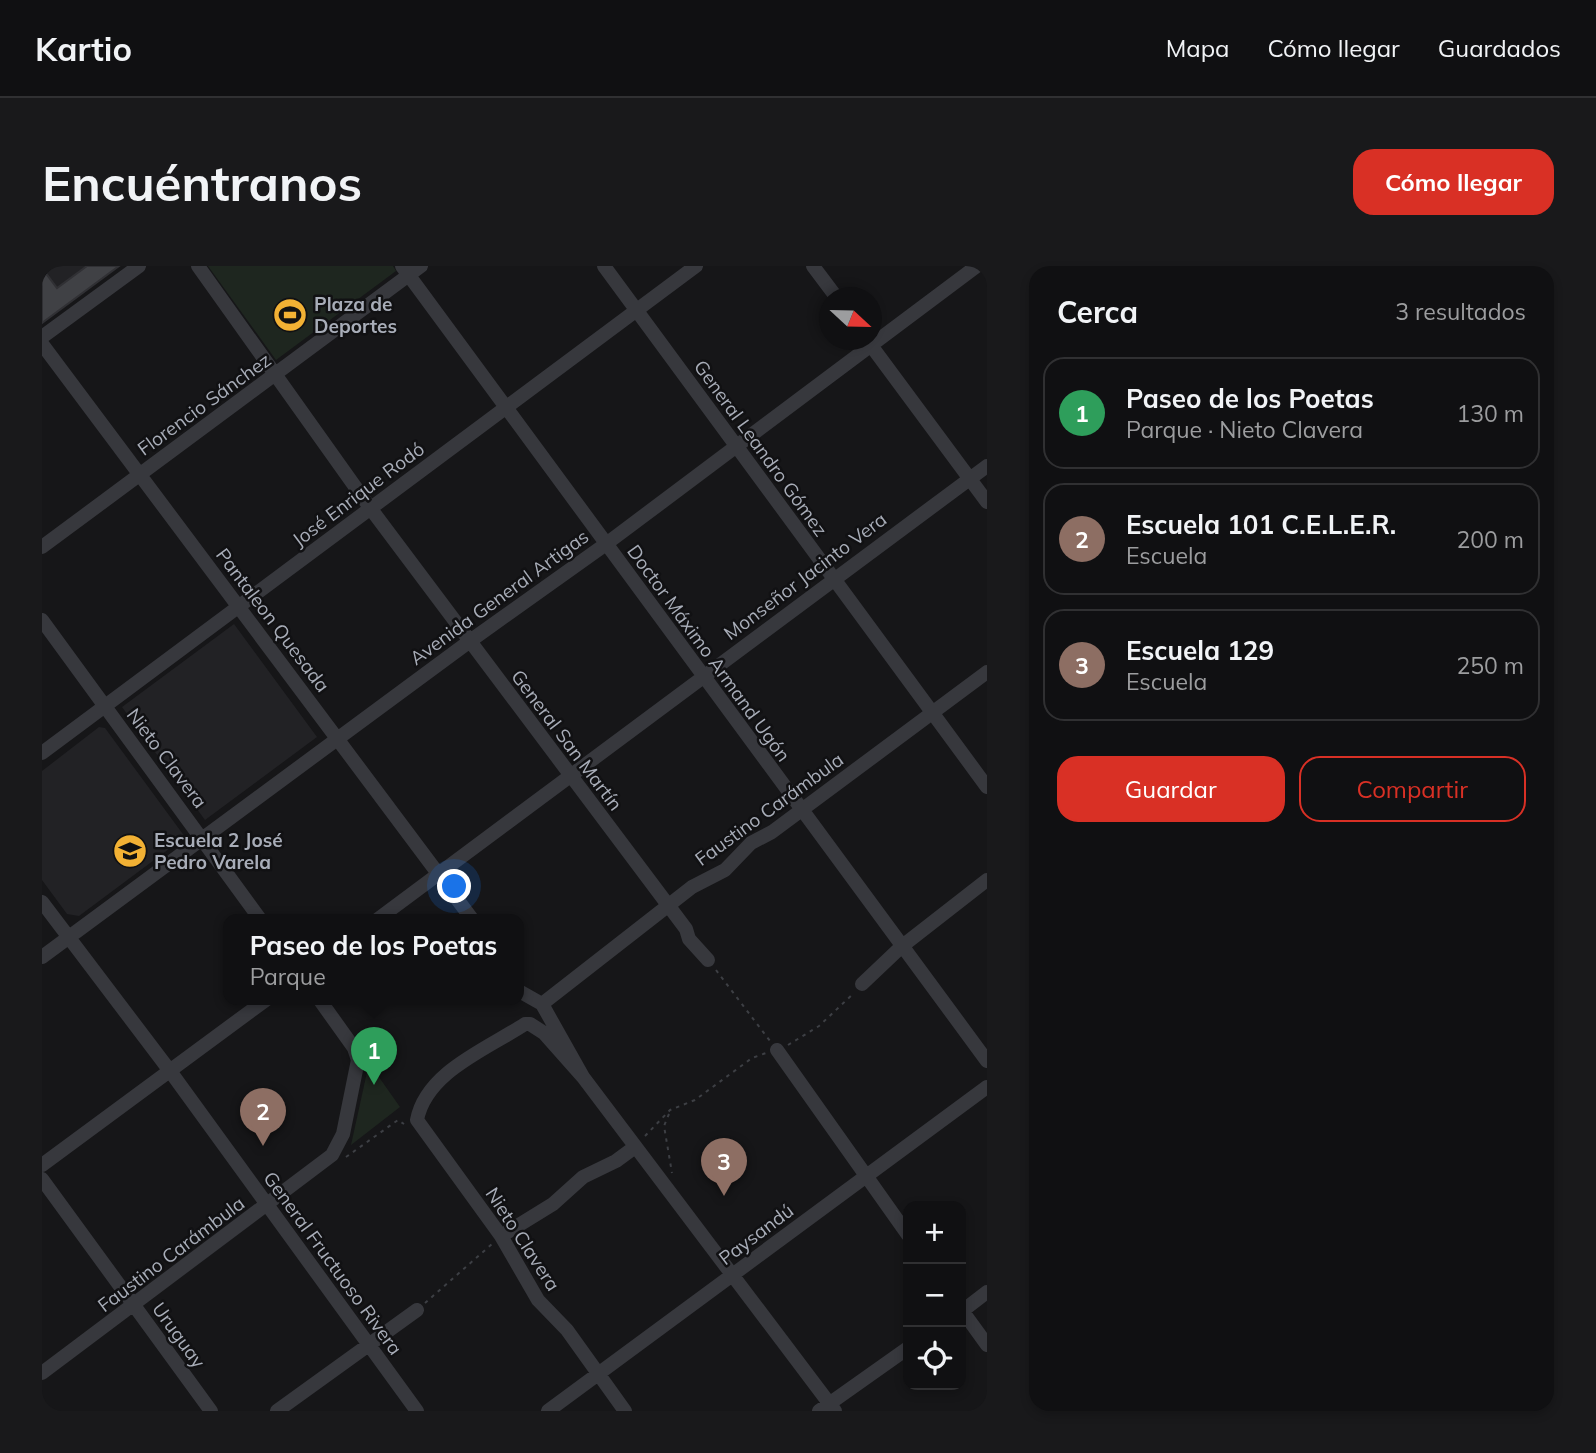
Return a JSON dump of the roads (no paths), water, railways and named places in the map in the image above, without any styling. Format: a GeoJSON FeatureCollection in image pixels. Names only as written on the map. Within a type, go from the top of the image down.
{"type":"FeatureCollection","features":[{"type":"Feature","properties":{"kind":"street"},"geometry":{"type":"LineString","coordinates":[[42,337],[139,266]]}},
{"type":"Feature","properties":{"kind":"street","name":"General San Martín"},"geometry":{"type":"LineString","coordinates":[[198,266],[371,509],[569,777],[669,906],[689,939],[708,960]]}},
{"type":"Feature","properties":{"kind":"street","name":"Florencio Sánchez"},"geometry":{"type":"LineString","coordinates":[[42,547],[275,376],[405,271],[421,266]]}},
{"type":"Feature","properties":{"kind":"street","name":"General Leandro Gómez"},"geometry":{"type":"LineString","coordinates":[[604,266],[987,787]]}},
{"type":"Feature","properties":{"kind":"street","name":"José Enrique Rodó"},"geometry":{"type":"LineString","coordinates":[[42,753],[696,266]]}},
{"type":"Feature","properties":{"kind":"street"},"geometry":{"type":"LineString","coordinates":[[813,266],[828,287]]}},
{"type":"Feature","properties":{"kind":"street","name":"Avenida General Artigas"},"geometry":{"type":"LineString","coordinates":[[882,333],[977,266]]}},
{"type":"Feature","properties":{"kind":"street","name":"Doctor Máximo Armand Ugón"},"geometry":{"type":"LineString","coordinates":[[405,271],[987,1061]]}},
{"type":"Feature","properties":{"kind":"street","name":"Pantaleon Quesada"},"geometry":{"type":"LineString","coordinates":[[42,344],[468,914]]}},
{"type":"Feature","properties":{"kind":"street","name":"Avenida General Artigas"},"geometry":{"type":"LineString","coordinates":[[42,957],[337,738],[606,544],[859,350]]}},
{"type":"Feature","properties":{"kind":"street"},"geometry":{"type":"LineString","coordinates":[[875,350],[987,502]]}},
{"type":"Feature","properties":{"kind":"street","name":"Monseñor Jacinto Vera"},"geometry":{"type":"LineString","coordinates":[[385,914],[987,466]]}},
{"type":"Feature","properties":{"kind":"street","name":"Nieto Clavera"},"geometry":{"type":"LineString","coordinates":[[42,620],[256,914]]}},
{"type":"Feature","properties":{"kind":"street","name":"Faustino Carámbula"},"geometry":{"type":"LineString","coordinates":[[542,1004],[692,887],[725,870],[751,843],[987,672]]}},
{"type":"Feature","properties":{"kind":"street"},"geometry":{"type":"LineString","coordinates":[[862,984],[901,947],[987,880]]}},
{"type":"Feature","properties":{"kind":"street","name":"General Fructuoso Rivera"},"geometry":{"type":"LineString","coordinates":[[42,902],[170,1071],[417,1411]]}},
{"type":"Feature","properties":{"kind":"street"},"geometry":{"type":"LineString","coordinates":[[524,994],[542,1004],[583,1077],[660,1183],[685,1210],[828,1408],[903,1352]]}},
{"type":"Feature","properties":{"kind":"street"},"geometry":{"type":"LineString","coordinates":[[42,1165],[259,1005]]}},
{"type":"Feature","properties":{"kind":"street","name":"Faustino Carámbula"},"geometry":{"type":"LineString","coordinates":[[42,1373],[135,1306],[332,1155],[343,1134],[354,1088],[356,1054],[323,1005]]}},
{"type":"Feature","properties":{"kind":"street","name":"Nieto Clavera"},"geometry":{"type":"LineString","coordinates":[[583,1077],[537,1027],[530,1024],[517,1029],[446,1073],[429,1087],[419,1105],[417,1120],[501,1236],[538,1300],[567,1331],[596,1375],[625,1411]]}},
{"type":"Feature","properties":{"kind":"street"},"geometry":{"type":"LineString","coordinates":[[777,1050],[903,1228]]}},
{"type":"Feature","properties":{"kind":"street","name":"Paysandú"},"geometry":{"type":"LineString","coordinates":[[548,1411],[987,1087]]}},
{"type":"Feature","properties":{"kind":"street"},"geometry":{"type":"LineString","coordinates":[[501,1236],[553,1204],[583,1177],[616,1161],[635,1147]]}},
{"type":"Feature","properties":{"kind":"street","name":"Uruguay"},"geometry":{"type":"LineString","coordinates":[[42,1179],[211,1411]]}},
{"type":"Feature","properties":{"kind":"street"},"geometry":{"type":"LineString","coordinates":[[966,1307],[987,1292]]}},
{"type":"Feature","properties":{"kind":"street"},"geometry":{"type":"LineString","coordinates":[[277,1411],[417,1310]]}},
{"type":"Feature","properties":{"kind":"street"},"geometry":{"type":"LineString","coordinates":[[966,1318],[987,1345]]}},
{"type":"Feature","properties":{"kind":"place","name":"Plaza de Deportes"},"geometry":{"type":"Point","coordinates":[290,315]}},
{"type":"Feature","properties":{"kind":"place","name":"Escuela 2 José Pedro Varela"},"geometry":{"type":"Point","coordinates":[130,851]}},
{"type":"Feature","properties":{"kind":"place","name":"Paseo de los Poetas"},"geometry":{"type":"Point","coordinates":[374,1085]}},
{"type":"Feature","properties":{"kind":"place","name":"Escuela 101 C.E.L.E.R."},"geometry":{"type":"Point","coordinates":[263,1146]}},
{"type":"Feature","properties":{"kind":"place","name":"Escuela 129"},"geometry":{"type":"Point","coordinates":[724,1196]}}]}
